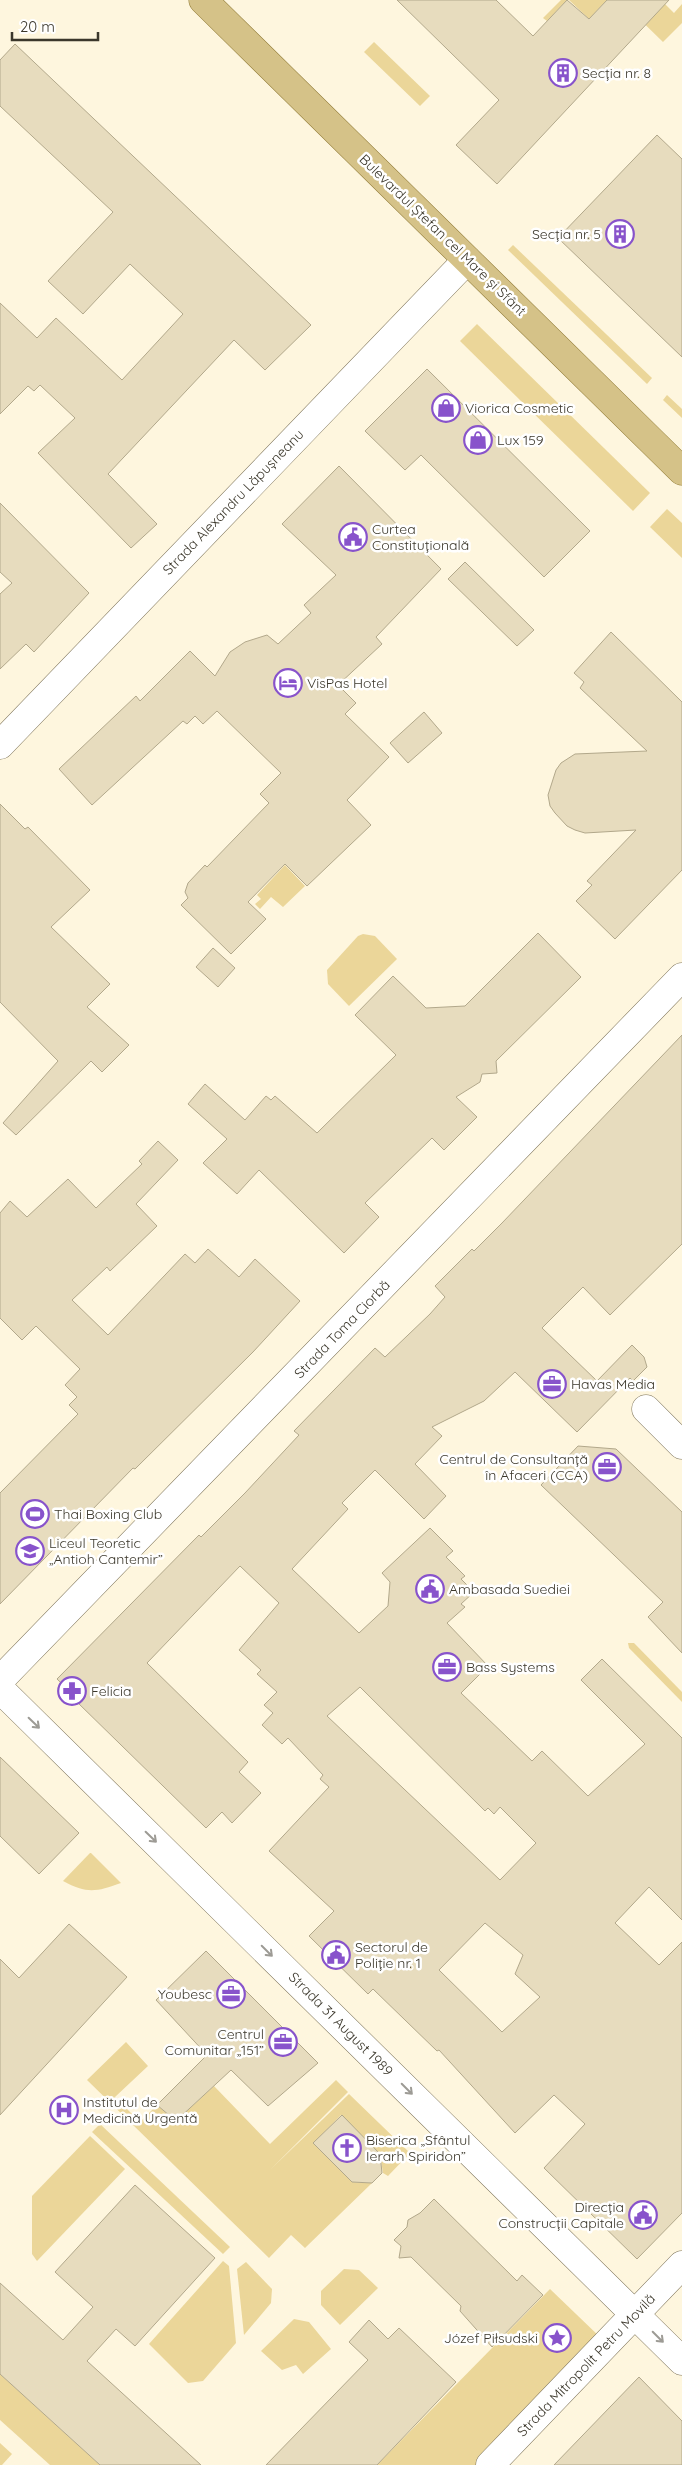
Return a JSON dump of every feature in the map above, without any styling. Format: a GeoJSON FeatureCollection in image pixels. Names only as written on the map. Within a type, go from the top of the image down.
{"type":"FeatureCollection","features":[{"type":"Feature","properties":{"kind":"main road","name":"Bulevardul Ștefan cel Mare și Sfânt"},"geometry":{"type":"LineString","coordinates":[[203,0],[682,471]]}},
{"type":"Feature","properties":{"kind":"street","name":"Strada Alexandru Lăpușneanu"},"geometry":{"type":"LineString","coordinates":[[0,745],[467,260]]}},
{"type":"Feature","properties":{"kind":"street","name":"Strada Toma Ciorbă"},"geometry":{"type":"LineString","coordinates":[[0,1680],[682,977]]}},
{"type":"Feature","properties":{"kind":"street"},"geometry":{"type":"LineString","coordinates":[[646,1410],[682,1445]]}},
{"type":"Feature","properties":{"kind":"street","name":"Strada 31 August 1989"},"geometry":{"type":"LineString","coordinates":[[0,1689],[682,2360]]}},
{"type":"Feature","properties":{"kind":"street","name":"Strada Mitropolit Petru Movilă"},"geometry":{"type":"LineString","coordinates":[[490,2465],[682,2265]]}},
{"type":"Feature","properties":{"kind":"shaded area"},"geometry":{"type":"Polygon","coordinates":[[[561,0],[567,0],[547,21],[543,18],[561,0]]]}},
{"type":"Feature","properties":{"kind":"shaded area"},"geometry":{"type":"Polygon","coordinates":[[[569,0],[607,0],[589,19],[569,0]]]}},
{"type":"Feature","properties":{"kind":"shaded area"},"geometry":{"type":"Polygon","coordinates":[[[620,0],[665,4],[674,13],[682,4],[682,23],[663,42],[620,0]]]}},
{"type":"Feature","properties":{"kind":"shaded area"},"geometry":{"type":"Polygon","coordinates":[[[374,42],[430,96],[420,106],[364,52],[374,42]]]}},
{"type":"Feature","properties":{"kind":"shaded area"},"geometry":{"type":"Polygon","coordinates":[[[513,245],[652,378],[647,384],[508,250],[513,245]]]}},
{"type":"Feature","properties":{"kind":"shaded area"},"geometry":{"type":"Polygon","coordinates":[[[477,324],[650,493],[633,511],[460,341],[477,324]]]}},
{"type":"Feature","properties":{"kind":"shaded area"},"geometry":{"type":"Polygon","coordinates":[[[667,395],[682,409],[682,418],[663,400],[667,395]]]}},
{"type":"Feature","properties":{"kind":"shaded area"},"geometry":{"type":"Polygon","coordinates":[[[667,509],[682,523],[682,558],[650,527],[667,509]]]}},
{"type":"Feature","properties":{"kind":"shaded area"},"geometry":{"type":"Polygon","coordinates":[[[285,865],[305,886],[283,907],[271,897],[260,909],[255,904],[261,899],[257,895],[285,865]]]}},
{"type":"Feature","properties":{"kind":"shaded area"},"geometry":{"type":"Polygon","coordinates":[[[363,934],[375,936],[397,959],[349,1006],[328,984],[327,970],[358,936],[363,934]]]}},
{"type":"Feature","properties":{"kind":"shaded area"},"geometry":{"type":"Polygon","coordinates":[[[628,1643],[634,1643],[682,1692],[682,1702],[629,1648],[628,1643]]]}},
{"type":"Feature","properties":{"kind":"shaded area"},"geometry":{"type":"Polygon","coordinates":[[[90,1853],[121,1883],[98,1890],[85,1890],[63,1881],[90,1853]]]}},
{"type":"Feature","properties":{"kind":"shaded area"},"geometry":{"type":"Polygon","coordinates":[[[126,2042],[148,2066],[115,2097],[140,2122],[157,2105],[176,2121],[214,2086],[270,2144],[336,2080],[348,2092],[271,2169],[349,2094],[410,2153],[388,2176],[383,2173],[380,2154],[341,2115],[314,2143],[352,2182],[372,2183],[305,2248],[291,2235],[269,2258],[87,2080],[126,2042]]]}},
{"type":"Feature","properties":{"kind":"shaded area"},"geometry":{"type":"Polygon","coordinates":[[[100,2124],[230,2247],[223,2254],[92,2132],[100,2124]]]}},
{"type":"Feature","properties":{"kind":"shaded area"},"geometry":{"type":"Polygon","coordinates":[[[90,2136],[125,2169],[37,2261],[32,2254],[32,2196],[90,2136]]]}},
{"type":"Feature","properties":{"kind":"shaded area"},"geometry":{"type":"Polygon","coordinates":[[[223,2261],[229,2266],[236,2343],[203,2381],[188,2383],[149,2344],[223,2261]]]}},
{"type":"Feature","properties":{"kind":"shaded area"},"geometry":{"type":"Polygon","coordinates":[[[246,2262],[272,2289],[271,2303],[244,2335],[237,2269],[246,2262]]]}},
{"type":"Feature","properties":{"kind":"shaded area"},"geometry":{"type":"Polygon","coordinates":[[[344,2269],[359,2270],[378,2288],[340,2325],[321,2305],[321,2291],[344,2269]]]}},
{"type":"Feature","properties":{"kind":"shaded area"},"geometry":{"type":"Polygon","coordinates":[[[550,2289],[602,2339],[476,2465],[377,2465],[550,2289]]]}},
{"type":"Feature","properties":{"kind":"shaded area"},"geometry":{"type":"Polygon","coordinates":[[[294,2319],[309,2322],[331,2349],[303,2374],[296,2365],[282,2370],[261,2351],[294,2319]]]}},
{"type":"Feature","properties":{"kind":"shaded area"},"geometry":{"type":"Polygon","coordinates":[[[0,2374],[100,2465],[50,2465],[0,2420],[0,2374]]]}},
{"type":"Feature","properties":{"kind":"shaded area"},"geometry":{"type":"Polygon","coordinates":[[[0,2443],[12,2454],[2,2465],[0,2465],[0,2443]]]}},
{"type":"Feature","properties":{"kind":"building","name":"Secția nr. 8"},"geometry":{"type":"Polygon","coordinates":[[[397,0],[496,0],[533,36],[567,0],[589,19],[607,0],[669,0],[497,184],[456,145],[499,100],[397,0]]]}},
{"type":"Feature","properties":{"kind":"building"},"geometry":{"type":"Polygon","coordinates":[[[15,44],[311,325],[265,370],[234,340],[108,474],[157,524],[131,548],[38,453],[75,418],[40,385],[34,391],[28,386],[0,414],[0,303],[37,338],[56,318],[122,380],[183,314],[130,264],[83,314],[48,281],[113,212],[0,106],[0,60],[15,44]]]}},
{"type":"Feature","properties":{"kind":"building","name":"Secția nr. 5"},"geometry":{"type":"Polygon","coordinates":[[[657,135],[682,159],[682,357],[558,238],[657,135]]]}},
{"type":"Feature","properties":{"kind":"building"},"geometry":{"type":"Polygon","coordinates":[[[427,369],[590,531],[544,577],[421,455],[405,470],[365,431],[427,369]]]}},
{"type":"Feature","properties":{"kind":"building"},"geometry":{"type":"Polygon","coordinates":[[[339,466],[441,569],[376,637],[382,644],[338,685],[356,703],[345,714],[389,757],[347,800],[371,825],[307,886],[285,864],[248,902],[266,919],[231,954],[181,905],[188,898],[185,892],[188,883],[205,865],[207,867],[269,803],[260,794],[281,773],[217,711],[203,724],[195,716],[187,724],[183,721],[92,805],[59,769],[136,696],[140,701],[190,651],[215,676],[230,652],[245,642],[267,635],[278,644],[311,613],[304,605],[336,575],[282,524],[339,466]]]}},
{"type":"Feature","properties":{"kind":"building"},"geometry":{"type":"Polygon","coordinates":[[[0,503],[89,593],[34,652],[26,644],[0,669],[0,594],[12,583],[0,572],[0,503]]]}},
{"type":"Feature","properties":{"kind":"building"},"geometry":{"type":"Polygon","coordinates":[[[465,562],[534,630],[517,646],[448,579],[465,562]]]}},
{"type":"Feature","properties":{"kind":"building"},"geometry":{"type":"Polygon","coordinates":[[[611,632],[682,702],[682,870],[615,939],[576,901],[592,885],[587,881],[636,830],[585,833],[575,830],[567,826],[555,813],[550,806],[548,795],[556,770],[561,763],[575,754],[647,751],[580,688],[584,682],[574,673],[611,632]]]}},
{"type":"Feature","properties":{"kind":"building"},"geometry":{"type":"Polygon","coordinates":[[[424,712],[442,733],[408,763],[390,743],[424,712]]]}},
{"type":"Feature","properties":{"kind":"building"},"geometry":{"type":"Polygon","coordinates":[[[0,804],[25,829],[28,827],[90,890],[51,927],[110,984],[87,1007],[129,1045],[102,1072],[91,1061],[16,1135],[3,1123],[58,1061],[0,1002],[0,804]]]}},
{"type":"Feature","properties":{"kind":"building"},"geometry":{"type":"Polygon","coordinates":[[[538,933],[581,977],[496,1061],[497,1073],[482,1074],[480,1082],[456,1097],[477,1117],[444,1150],[432,1138],[365,1203],[379,1217],[344,1253],[259,1170],[237,1194],[203,1163],[227,1139],[188,1104],[205,1084],[245,1120],[266,1096],[271,1100],[275,1096],[317,1133],[396,1055],[355,1015],[393,976],[426,1008],[465,1006],[538,933]]]}},
{"type":"Feature","properties":{"kind":"building"},"geometry":{"type":"Polygon","coordinates":[[[213,948],[235,968],[218,987],[196,967],[213,948]]]}},
{"type":"Feature","properties":{"kind":"building"},"geometry":{"type":"Polygon","coordinates":[[[682,1035],[682,1244],[610,1315],[583,1287],[542,1328],[597,1381],[632,1345],[644,1357],[647,1367],[633,1381],[630,1378],[577,1432],[515,1372],[484,1401],[432,1427],[442,1436],[415,1464],[446,1496],[424,1519],[375,1470],[342,1503],[348,1509],[292,1569],[359,1633],[388,1606],[390,1582],[382,1573],[430,1528],[453,1551],[446,1557],[465,1576],[461,1579],[474,1592],[461,1604],[465,1607],[447,1623],[488,1666],[461,1693],[532,1761],[542,1751],[588,1796],[645,1744],[581,1680],[602,1659],[682,1738],[682,1920],[649,1887],[615,1923],[659,1965],[682,1942],[682,2213],[637,2259],[544,2168],[585,2124],[554,2095],[515,2133],[439,2050],[437,2051],[373,1989],[368,1994],[309,1936],[334,1911],[269,1851],[329,1787],[320,1779],[323,1775],[288,1738],[282,1744],[262,1725],[273,1713],[264,1705],[277,1692],[257,1674],[261,1670],[239,1650],[279,1603],[240,1566],[147,1663],[248,1762],[239,1772],[261,1793],[232,1823],[222,1812],[206,1828],[76,1701],[78,1699],[57,1679],[199,1535],[201,1537],[245,1493],[299,1435],[294,1431],[375,1348],[385,1357],[430,1314],[445,1297],[435,1286],[472,1249],[474,1251],[682,1035]],[[360,1687],[327,1716],[500,1880],[536,1843],[500,1807],[494,1814],[488,1808],[485,1811],[360,1687]],[[485,1923],[439,1970],[502,2032],[540,1997],[515,1974],[523,1955],[485,1923]]]}},
{"type":"Feature","properties":{"kind":"building"},"geometry":{"type":"Polygon","coordinates":[[[158,1141],[178,1160],[136,1204],[157,1226],[110,1271],[107,1267],[72,1300],[108,1335],[185,1254],[195,1263],[208,1249],[239,1277],[255,1259],[300,1301],[253,1352],[135,1469],[133,1468],[0,1604],[0,1493],[78,1414],[69,1405],[77,1397],[65,1385],[80,1369],[36,1326],[22,1340],[0,1318],[0,1213],[10,1201],[27,1217],[68,1179],[96,1208],[142,1164],[139,1161],[158,1141]]]}},
{"type":"Feature","properties":{"kind":"building"},"geometry":{"type":"Polygon","coordinates":[[[578,1446],[616,1449],[682,1512],[682,1653],[648,1617],[663,1602],[541,1485],[578,1446]]]}},
{"type":"Feature","properties":{"kind":"building"},"geometry":{"type":"Polygon","coordinates":[[[0,1757],[79,1833],[39,1874],[0,1836],[0,1757]]]}},
{"type":"Feature","properties":{"kind":"building"},"geometry":{"type":"Polygon","coordinates":[[[69,1924],[127,1977],[0,2115],[0,1959],[19,1978],[69,1924]]]}},
{"type":"Feature","properties":{"kind":"building"},"geometry":{"type":"Polygon","coordinates":[[[206,1951],[318,2063],[268,2106],[231,2070],[176,2121],[157,2105],[207,2055],[156,2000],[206,1951]]]}},
{"type":"Feature","properties":{"kind":"building","name":"Biserica „Sfântul Ierarh Spiridon”"},"geometry":{"type":"Polygon","coordinates":[[[342,2115],[380,2154],[382,2173],[372,2183],[352,2182],[313,2143],[342,2115]]]}},
{"type":"Feature","properties":{"kind":"building"},"geometry":{"type":"Polygon","coordinates":[[[135,2185],[215,2258],[135,2346],[116,2329],[87,2361],[201,2465],[100,2465],[0,2374],[0,2283],[63,2340],[93,2307],[55,2272],[135,2185]]]}},
{"type":"Feature","properties":{"kind":"building"},"geometry":{"type":"Polygon","coordinates":[[[434,2199],[517,2281],[522,2275],[543,2295],[492,2347],[460,2311],[461,2306],[411,2257],[399,2258],[401,2246],[394,2240],[407,2227],[408,2220],[420,2213],[434,2199]]]}},
{"type":"Feature","properties":{"kind":"building"},"geometry":{"type":"Polygon","coordinates":[[[369,2320],[388,2339],[399,2328],[456,2382],[377,2465],[266,2465],[368,2360],[349,2342],[369,2320]]]}},
{"type":"Feature","properties":{"kind":"building"},"geometry":{"type":"Polygon","coordinates":[[[639,2377],[682,2421],[682,2465],[554,2465],[639,2377]]]}},
{"type":"Feature","properties":{"kind":"place","name":"Secția nr. 8"},"geometry":{"type":"Point","coordinates":[563,73]}},
{"type":"Feature","properties":{"kind":"place","name":"Secția nr. 5"},"geometry":{"type":"Point","coordinates":[620,234]}},
{"type":"Feature","properties":{"kind":"place","name":"Viorica Cosmetic"},"geometry":{"type":"Point","coordinates":[446,408]}},
{"type":"Feature","properties":{"kind":"place","name":"Lux 159"},"geometry":{"type":"Point","coordinates":[478,440]}},
{"type":"Feature","properties":{"kind":"place","name":"Curtea Constituțională"},"geometry":{"type":"Point","coordinates":[353,537]}},
{"type":"Feature","properties":{"kind":"place","name":"VisPas Hotel"},"geometry":{"type":"Point","coordinates":[288,683]}},
{"type":"Feature","properties":{"kind":"place","name":"Havas Media"},"geometry":{"type":"Point","coordinates":[552,1384]}},
{"type":"Feature","properties":{"kind":"place","name":"Centrul de Consultanță în Afaceri (CCA)"},"geometry":{"type":"Point","coordinates":[607,1467]}},
{"type":"Feature","properties":{"kind":"place","name":"Thai Boxing Club"},"geometry":{"type":"Point","coordinates":[35,1514]}},
{"type":"Feature","properties":{"kind":"place","name":"Liceul Teoretic „Antioh Cantemir”"},"geometry":{"type":"Point","coordinates":[30,1551]}},
{"type":"Feature","properties":{"kind":"place","name":"Ambasada Suediei"},"geometry":{"type":"Point","coordinates":[430,1589]}},
{"type":"Feature","properties":{"kind":"place","name":"Bass Systems"},"geometry":{"type":"Point","coordinates":[447,1667]}},
{"type":"Feature","properties":{"kind":"place","name":"Felicia"},"geometry":{"type":"Point","coordinates":[72,1691]}},
{"type":"Feature","properties":{"kind":"place","name":"Sectorul de Poliție nr. 1"},"geometry":{"type":"Point","coordinates":[336,1955]}},
{"type":"Feature","properties":{"kind":"place","name":"Youbesc"},"geometry":{"type":"Point","coordinates":[231,1994]}},
{"type":"Feature","properties":{"kind":"place","name":"Centrul Comunitar „151”"},"geometry":{"type":"Point","coordinates":[283,2042]}},
{"type":"Feature","properties":{"kind":"place","name":"Institutul de Medicină Urgentă"},"geometry":{"type":"Point","coordinates":[64,2110]}},
{"type":"Feature","properties":{"kind":"place","name":"Biserica „Sfântul Ierarh Spiridon”"},"geometry":{"type":"Point","coordinates":[347,2148]}},
{"type":"Feature","properties":{"kind":"place","name":"Direcția Construcții Capitale"},"geometry":{"type":"Point","coordinates":[643,2215]}},
{"type":"Feature","properties":{"kind":"place","name":"Józef Piłsudski"},"geometry":{"type":"Point","coordinates":[557,2338]}}]}
